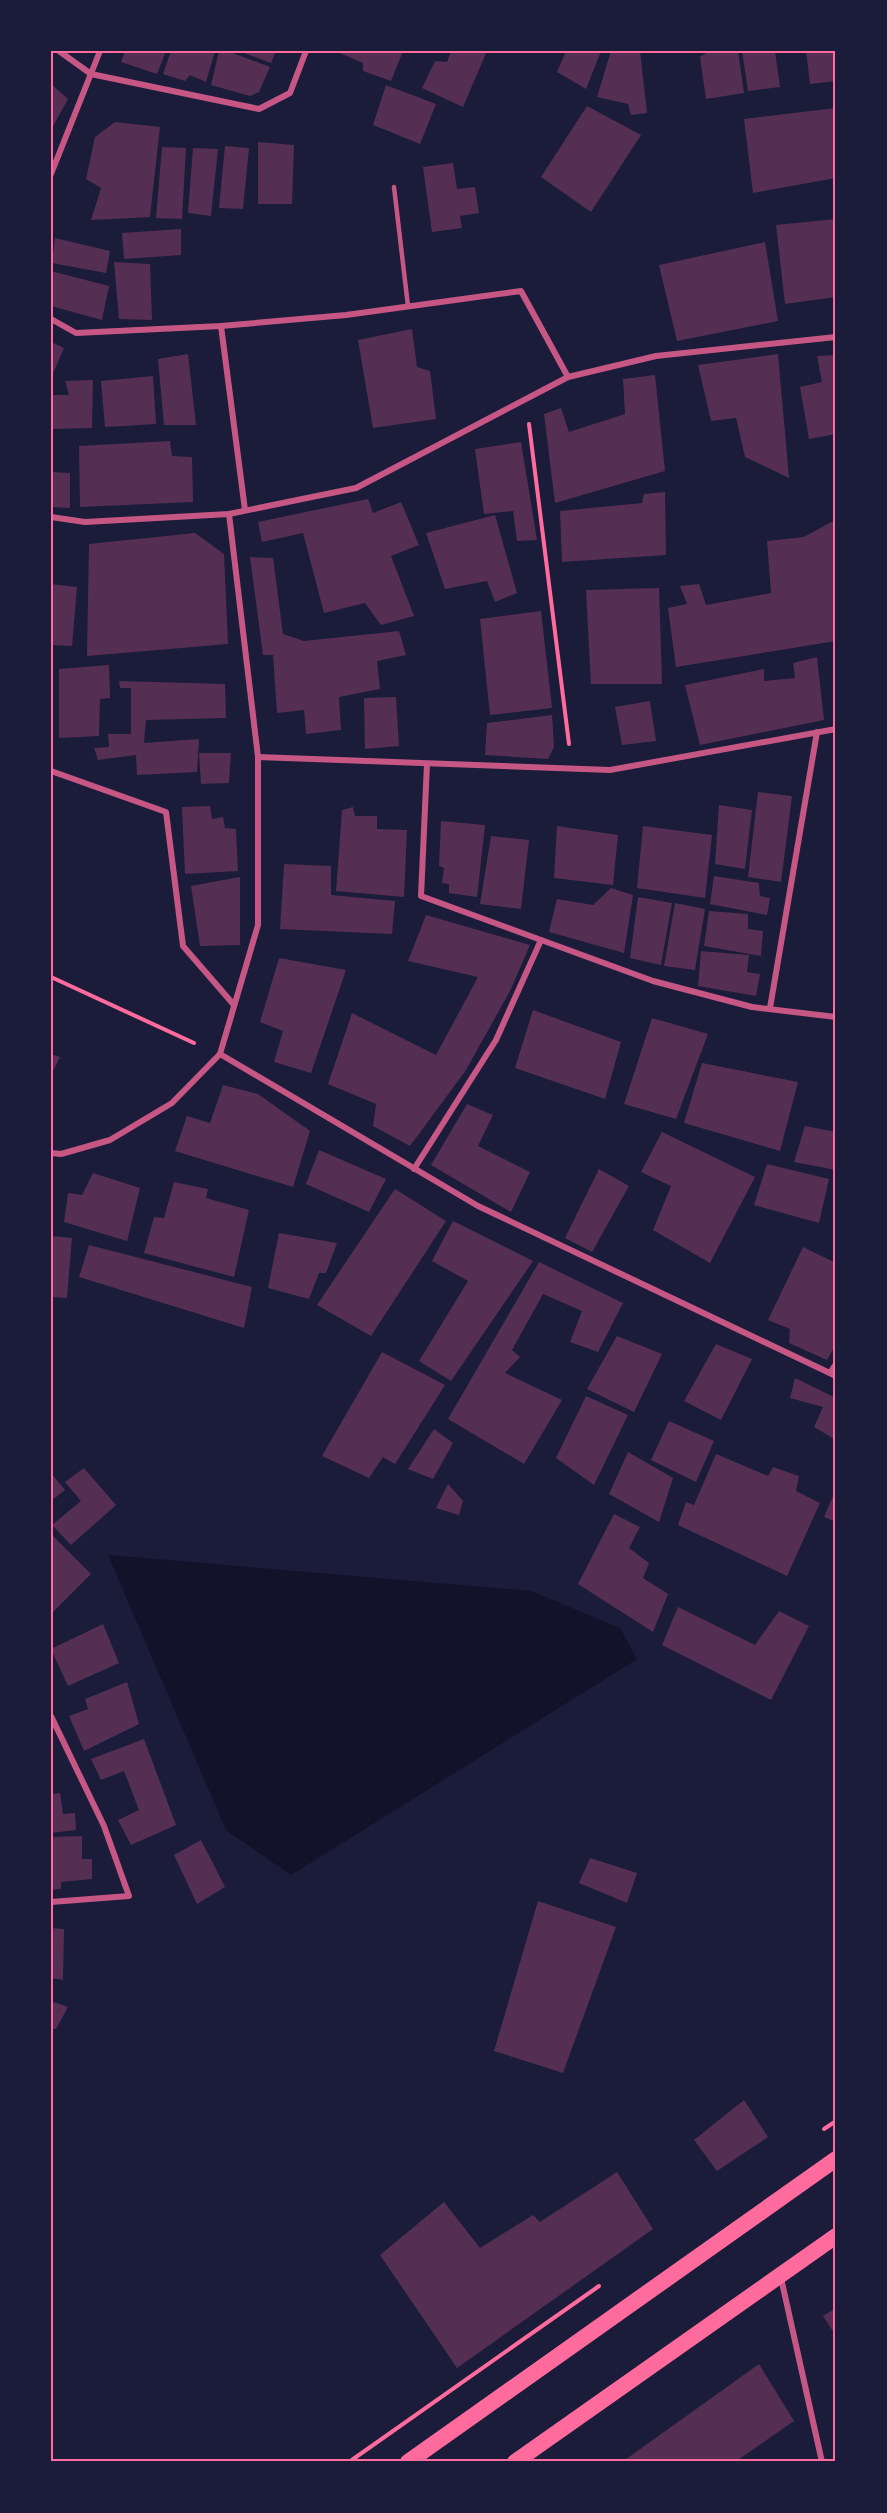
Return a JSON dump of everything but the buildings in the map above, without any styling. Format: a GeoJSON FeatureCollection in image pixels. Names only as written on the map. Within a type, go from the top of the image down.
{"type":"FeatureCollection","features":[{"type":"Feature","properties":{"kind":"highway"},"geometry":{"type":"LineString","coordinates":[[408,2462],[836,2159]]}},
{"type":"Feature","properties":{"kind":"highway"},"geometry":{"type":"LineString","coordinates":[[515,2462],[836,2236]]}},
{"type":"Feature","properties":{"kind":"street"},"geometry":{"type":"LineString","coordinates":[[59,51],[91,75],[259,109],[290,93],[306,51]]}},
{"type":"Feature","properties":{"kind":"street"},"geometry":{"type":"LineString","coordinates":[[51,174],[100,51]]}},
{"type":"Feature","properties":{"kind":"street"},"geometry":{"type":"LineString","coordinates":[[51,319],[76,333],[221,326],[346,315],[521,291],[568,377]]}},
{"type":"Feature","properties":{"kind":"street"},"geometry":{"type":"LineString","coordinates":[[221,326],[245,510]]}},
{"type":"Feature","properties":{"kind":"street"},"geometry":{"type":"LineString","coordinates":[[51,517],[85,522],[229,514],[356,488],[568,377],[656,356],[836,337]]}},
{"type":"Feature","properties":{"kind":"street"},"geometry":{"type":"LineString","coordinates":[[51,1153],[61,1154],[110,1140],[171,1102],[220,1054],[258,925],[258,757],[229,514]]}},
{"type":"Feature","properties":{"kind":"street"},"geometry":{"type":"LineString","coordinates":[[258,757],[610,770],[836,729]]}},
{"type":"Feature","properties":{"kind":"street"},"geometry":{"type":"LineString","coordinates":[[770,1008],[816,732]]}},
{"type":"Feature","properties":{"kind":"street"},"geometry":{"type":"LineString","coordinates":[[428,764],[421,896],[653,981],[752,1007],[836,1017]]}},
{"type":"Feature","properties":{"kind":"street"},"geometry":{"type":"LineString","coordinates":[[51,771],[166,812],[183,946],[234,1005]]}},
{"type":"Feature","properties":{"kind":"street"},"geometry":{"type":"LineString","coordinates":[[414,1169],[496,1040],[542,940]]}},
{"type":"Feature","properties":{"kind":"street"},"geometry":{"type":"LineString","coordinates":[[220,1054],[478,1206],[833,1374],[836,1364]]}},
{"type":"Feature","properties":{"kind":"street"},"geometry":{"type":"LineString","coordinates":[[51,1716],[104,1826],[129,1896],[51,1902]]}},
{"type":"Feature","properties":{"kind":"street"},"geometry":{"type":"LineString","coordinates":[[781,2276],[822,2462]]}},
{"type":"Feature","properties":{"kind":"lane"},"geometry":{"type":"LineString","coordinates":[[394,187],[408,306]]}},
{"type":"Feature","properties":{"kind":"path"},"geometry":{"type":"LineString","coordinates":[[521,403],[528,422],[572,769]]}},
{"type":"Feature","properties":{"kind":"path"},"geometry":{"type":"LineString","coordinates":[[51,977],[220,1054]]}},
{"type":"Feature","properties":{"kind":"shaded area"},"geometry":{"type":"Polygon","coordinates":[[[108,1555],[531,1591],[620,1628],[637,1659],[291,1875],[226,1830],[108,1555]]]}}]}
